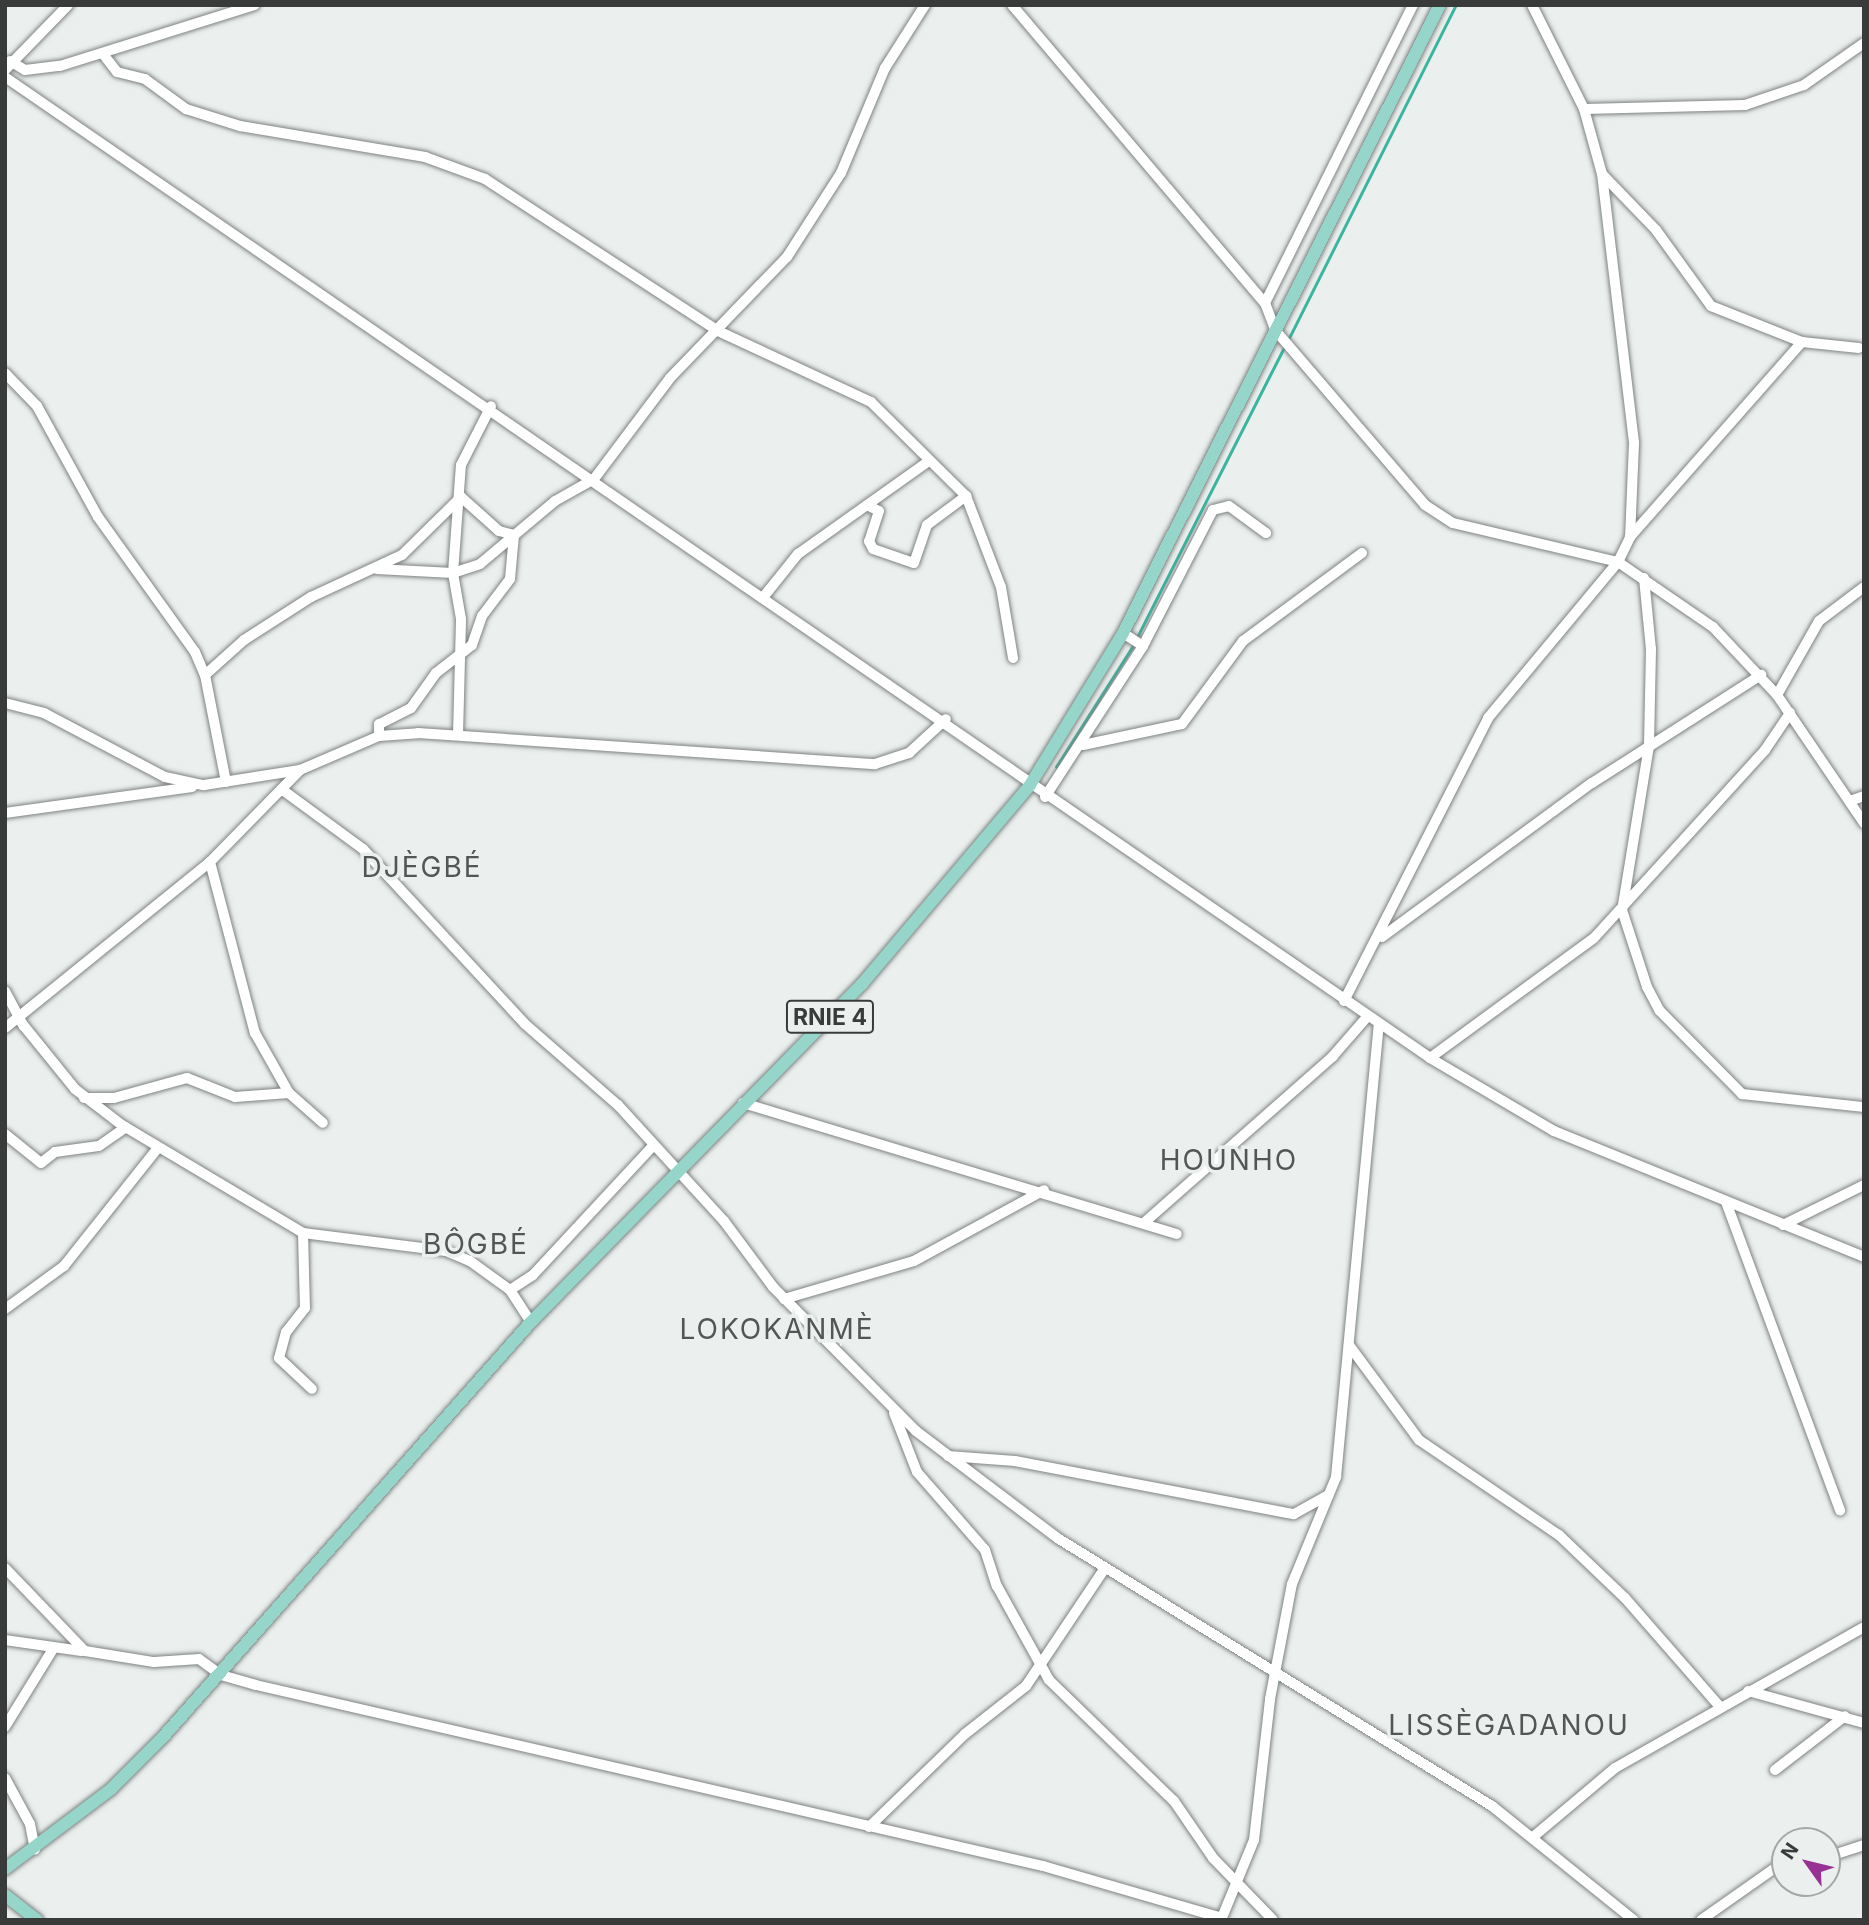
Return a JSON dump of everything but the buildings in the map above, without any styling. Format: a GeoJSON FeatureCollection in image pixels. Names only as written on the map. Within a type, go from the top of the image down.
{"type":"FeatureCollection","features":[{"type":"Feature","properties":{"kind":"main road","name":"RNIE 4"},"geometry":{"type":"LineString","coordinates":[[5,1869],[35,1850],[111,1789],[221,1675],[531,1322],[905,937],[1030,785],[1134,640],[1276,331],[1440,5]]}},
{"type":"Feature","properties":{"kind":"main road"},"geometry":{"type":"LineString","coordinates":[[5,1895],[37,1920]]}},
{"type":"Feature","properties":{"kind":"street"},"geometry":{"type":"LineString","coordinates":[[8,66],[68,5]]}},
{"type":"Feature","properties":{"kind":"street"},"geometry":{"type":"LineString","coordinates":[[8,66],[34,70],[103,54],[255,5]]}},
{"type":"Feature","properties":{"kind":"street"},"geometry":{"type":"LineString","coordinates":[[377,569],[453,573],[480,564],[512,540],[555,501],[594,479],[670,379],[718,331],[817,215],[855,147],[885,68],[925,5]]}},
{"type":"Feature","properties":{"kind":"street"},"geometry":{"type":"LineString","coordinates":[[1012,5],[1265,303],[1276,331],[1443,519],[1618,562],[1713,627],[1777,695],[1864,823]]}},
{"type":"Feature","properties":{"kind":"street"},"geometry":{"type":"LineString","coordinates":[[1265,303],[1413,5]]}},
{"type":"Feature","properties":{"kind":"street"},"geometry":{"type":"LineString","coordinates":[[1532,5],[1584,109],[1602,174],[1634,443],[1630,537]]}},
{"type":"Feature","properties":{"kind":"street"},"geometry":{"type":"LineString","coordinates":[[1584,109],[1745,105],[1804,85],[1864,43]]}},
{"type":"Feature","properties":{"kind":"street"},"geometry":{"type":"LineString","coordinates":[[103,54],[117,72],[145,79],[186,109],[240,125],[425,157],[485,179],[718,331],[853,391],[966,496],[1001,587],[1013,658]]}},
{"type":"Feature","properties":{"kind":"street"},"geometry":{"type":"LineString","coordinates":[[5,77],[491,406],[946,719],[1045,797],[1430,1058],[1554,1131],[1864,1257]]}},
{"type":"Feature","properties":{"kind":"street"},"geometry":{"type":"LineString","coordinates":[[1602,174],[1656,230],[1712,306],[1802,342],[1859,348]]}},
{"type":"Feature","properties":{"kind":"street"},"geometry":{"type":"LineString","coordinates":[[1344,1001],[1382,937],[1489,719],[1618,562],[1630,537],[1802,342]]}},
{"type":"Feature","properties":{"kind":"street"},"geometry":{"type":"LineString","coordinates":[[5,373],[37,406],[97,517],[165,606],[205,675],[226,782]]}},
{"type":"Feature","properties":{"kind":"street"},"geometry":{"type":"LineString","coordinates":[[458,735],[461,619],[453,573],[466,450],[491,406]]}},
{"type":"Feature","properties":{"kind":"street"},"geometry":{"type":"LineString","coordinates":[[765,596],[798,554],[929,461]]}},
{"type":"Feature","properties":{"kind":"street"},"geometry":{"type":"LineString","coordinates":[[867,505],[879,512],[869,541],[873,549],[914,563],[927,525],[966,496]]}},
{"type":"Feature","properties":{"kind":"street"},"geometry":{"type":"LineString","coordinates":[[379,736],[379,724],[411,708],[436,673],[472,645],[482,617],[510,579],[514,535],[499,531],[461,497]]}},
{"type":"Feature","properties":{"kind":"street"},"geometry":{"type":"LineString","coordinates":[[205,675],[244,640],[311,597],[377,569],[423,538],[461,497]]}},
{"type":"Feature","properties":{"kind":"street"},"geometry":{"type":"LineString","coordinates":[[1045,797],[1083,745],[1134,640],[1213,510],[1228,506],[1266,533]]}},
{"type":"Feature","properties":{"kind":"street"},"geometry":{"type":"LineString","coordinates":[[1083,745],[1182,724],[1243,641],[1362,553]]}},
{"type":"Feature","properties":{"kind":"street"},"geometry":{"type":"LineString","coordinates":[[1644,578],[1651,649],[1649,746],[1622,910],[1653,1002],[1742,1094],[1864,1107]]}},
{"type":"Feature","properties":{"kind":"street"},"geometry":{"type":"LineString","coordinates":[[1777,695],[1819,621],[1864,587]]}},
{"type":"Feature","properties":{"kind":"street"},"geometry":{"type":"LineString","coordinates":[[461,619],[482,617]]}},
{"type":"Feature","properties":{"kind":"street"},"geometry":{"type":"LineString","coordinates":[[1382,937],[1649,746],[1761,675]]}},
{"type":"Feature","properties":{"kind":"street"},"geometry":{"type":"LineString","coordinates":[[5,703],[44,713],[165,777],[204,785]]}},
{"type":"Feature","properties":{"kind":"street"},"geometry":{"type":"LineString","coordinates":[[1430,1058],[1563,962],[1622,910],[1765,750],[1790,713]]}},
{"type":"Feature","properties":{"kind":"street"},"geometry":{"type":"LineString","coordinates":[[5,813],[300,770],[379,736],[458,735],[875,764],[909,753],[946,719]]}},
{"type":"Feature","properties":{"kind":"street"},"geometry":{"type":"LineString","coordinates":[[5,1028],[210,862],[284,791],[300,770]]}},
{"type":"Feature","properties":{"kind":"street"},"geometry":{"type":"LineString","coordinates":[[284,791],[363,849],[439,936],[484,973],[525,1024],[618,1105],[784,1299],[892,1409],[947,1456],[1105,1568],[1533,1837],[1634,1920]]}},
{"type":"Feature","properties":{"kind":"street"},"geometry":{"type":"LineString","coordinates":[[1850,801],[1864,796]]}},
{"type":"Feature","properties":{"kind":"street"},"geometry":{"type":"LineString","coordinates":[[210,862],[255,1033],[289,1093],[323,1123]]}},
{"type":"Feature","properties":{"kind":"street"},"geometry":{"type":"LineString","coordinates":[[5,991],[20,1018],[84,1098],[126,1127],[303,1233],[446,1251],[510,1290],[531,1322]]}},
{"type":"Feature","properties":{"kind":"street"},"geometry":{"type":"LineString","coordinates":[[1145,1222],[1334,1056],[1367,1017]]}},
{"type":"Feature","properties":{"kind":"street"},"geometry":{"type":"LineString","coordinates":[[5,1640],[154,1662],[189,1657],[221,1675],[1103,1881],[1222,1919],[1241,1883],[1254,1840],[1274,1675],[1304,1542],[1333,1492],[1379,1025]]}},
{"type":"Feature","properties":{"kind":"street"},"geometry":{"type":"LineString","coordinates":[[84,1098],[114,1098],[187,1078],[234,1097],[289,1093]]}},
{"type":"Feature","properties":{"kind":"street"},"geometry":{"type":"LineString","coordinates":[[743,1103],[1044,1190],[1177,1234]]}},
{"type":"Feature","properties":{"kind":"street"},"geometry":{"type":"LineString","coordinates":[[5,1134],[41,1163],[55,1152],[99,1146],[126,1127]]}},
{"type":"Feature","properties":{"kind":"street"},"geometry":{"type":"LineString","coordinates":[[510,1290],[533,1275],[653,1146]]}},
{"type":"Feature","properties":{"kind":"street"},"geometry":{"type":"LineString","coordinates":[[5,1309],[64,1266],[158,1147]]}},
{"type":"Feature","properties":{"kind":"street"},"geometry":{"type":"LineString","coordinates":[[1783,1224],[1864,1185]]}},
{"type":"Feature","properties":{"kind":"street"},"geometry":{"type":"LineString","coordinates":[[784,1299],[914,1261],[1044,1190]]}},
{"type":"Feature","properties":{"kind":"street"},"geometry":{"type":"LineString","coordinates":[[1726,1202],[1758,1274],[1840,1511]]}},
{"type":"Feature","properties":{"kind":"street"},"geometry":{"type":"LineString","coordinates":[[303,1233],[305,1308],[286,1332],[279,1358],[312,1389]]}},
{"type":"Feature","properties":{"kind":"street"},"geometry":{"type":"LineString","coordinates":[[1349,1345],[1419,1440],[1566,1542],[1720,1707]]}},
{"type":"Feature","properties":{"kind":"street"},"geometry":{"type":"LineString","coordinates":[[892,1409],[917,1472],[985,1550],[1041,1668],[1174,1801],[1213,1858],[1241,1883],[1273,1920]]}},
{"type":"Feature","properties":{"kind":"street"},"geometry":{"type":"LineString","coordinates":[[947,1456],[1015,1461],[1294,1514],[1333,1492]]}},
{"type":"Feature","properties":{"kind":"street"},"geometry":{"type":"LineString","coordinates":[[5,1568],[85,1651]]}},
{"type":"Feature","properties":{"kind":"street"},"geometry":{"type":"LineString","coordinates":[[869,1827],[1041,1668],[1105,1568]]}},
{"type":"Feature","properties":{"kind":"street"},"geometry":{"type":"LineString","coordinates":[[1533,1837],[1615,1768],[1864,1628]]}},
{"type":"Feature","properties":{"kind":"street"},"geometry":{"type":"LineString","coordinates":[[5,1727],[53,1648]]}},
{"type":"Feature","properties":{"kind":"street"},"geometry":{"type":"LineString","coordinates":[[1748,1691],[1864,1723]]}},
{"type":"Feature","properties":{"kind":"street"},"geometry":{"type":"LineString","coordinates":[[1775,1770],[1845,1716]]}},
{"type":"Feature","properties":{"kind":"street"},"geometry":{"type":"LineString","coordinates":[[5,1777],[30,1824],[35,1850]]}},
{"type":"Feature","properties":{"kind":"street"},"geometry":{"type":"LineString","coordinates":[[1841,1852],[1864,1845]]}},
{"type":"Feature","properties":{"kind":"street"},"geometry":{"type":"LineString","coordinates":[[1701,1920],[1771,1871]]}},
{"type":"Feature","properties":{"kind":"waterway"},"geometry":{"type":"LineString","coordinates":[[1288,340],[1456,5]]}},
{"type":"Feature","properties":{"kind":"waterway"},"geometry":{"type":"LineString","coordinates":[[1056,767],[1131,649],[1285,346]]}},
{"type":"Feature","properties":{"kind":"district","name":"DJÈGBÉ"},"geometry":{"type":"Point","coordinates":[422,867]}},
{"type":"Feature","properties":{"kind":"district","name":"HOUNHO"},"geometry":{"type":"Point","coordinates":[1229,1160]}},
{"type":"Feature","properties":{"kind":"district","name":"BÔGBÉ"},"geometry":{"type":"Point","coordinates":[476,1244]}},
{"type":"Feature","properties":{"kind":"district","name":"LOKOKANMÈ"},"geometry":{"type":"Point","coordinates":[777,1329]}},
{"type":"Feature","properties":{"kind":"district","name":"LISSÈGADANOU"},"geometry":{"type":"Point","coordinates":[1509,1725]}}]}
